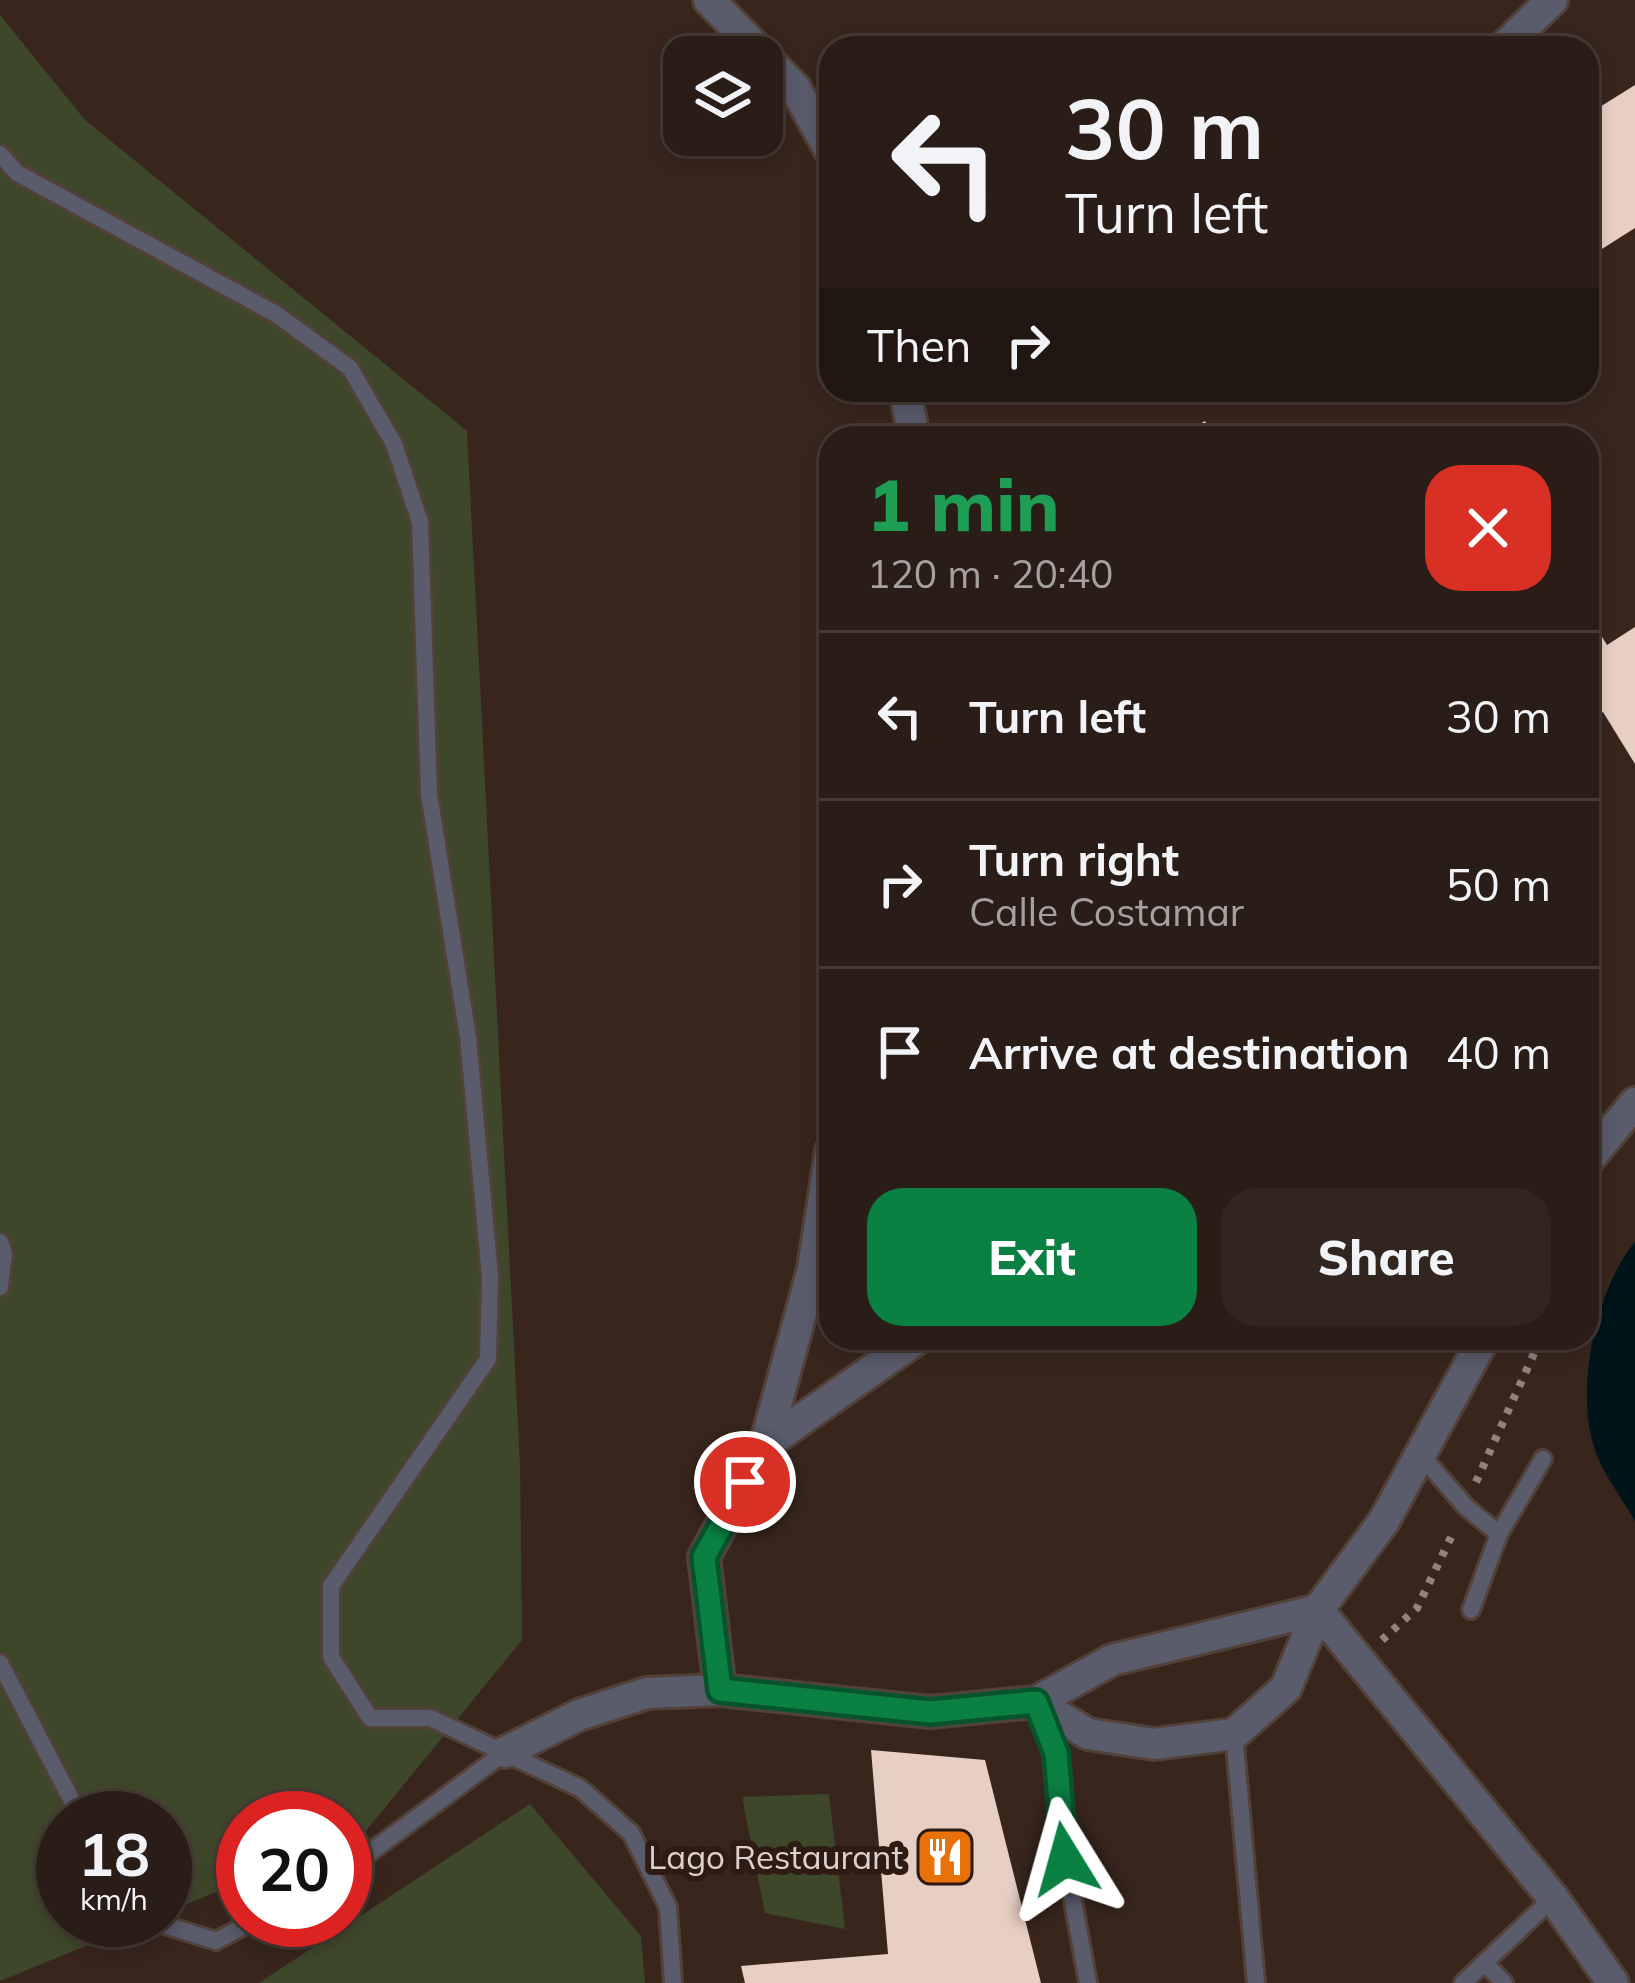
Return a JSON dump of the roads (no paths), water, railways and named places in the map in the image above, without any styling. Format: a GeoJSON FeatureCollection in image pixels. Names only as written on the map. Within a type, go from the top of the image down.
{"type":"FeatureCollection","features":[{"type":"Feature","properties":{"kind":"street"},"geometry":{"type":"LineString","coordinates":[[709,0],[795,88],[819,131]]}},
{"type":"Feature","properties":{"kind":"street"},"geometry":{"type":"LineString","coordinates":[[1515,36],[1552,0]]}},
{"type":"Feature","properties":{"kind":"street"},"geometry":{"type":"LineString","coordinates":[[1599,1147],[1635,1103]]}},
{"type":"Feature","properties":{"kind":"street"},"geometry":{"type":"LineString","coordinates":[[720,1690],[704,1557],[765,1445],[813,1269],[819,1230]]}},
{"type":"Feature","properties":{"kind":"street"},"geometry":{"type":"LineString","coordinates":[[765,1445],[901,1350]]}},
{"type":"Feature","properties":{"kind":"street"},"geometry":{"type":"LineString","coordinates":[[1036,1702],[1088,1734],[1154,1744],[1234,1734],[1286,1688],[1318,1610],[1384,1521],[1477,1350]]}},
{"type":"Feature","properties":{"kind":"street"},"geometry":{"type":"LineString","coordinates":[[505,1752],[579,1714],[647,1693],[720,1690],[930,1712],[1036,1702],[1112,1660],[1318,1610]]}},
{"type":"Feature","properties":{"kind":"street"},"geometry":{"type":"LineString","coordinates":[[1318,1610],[1553,1898],[1613,1983]]}},
{"type":"Feature","properties":{"kind":"lane"},"geometry":{"type":"LineString","coordinates":[[0,154],[17,173],[276,314],[350,368],[394,444],[420,522],[429,794],[468,1037],[490,1276],[488,1359],[331,1586],[331,1657],[370,1718],[430,1718],[580,1788],[631,1833],[668,1907],[673,1983]]}},
{"type":"Feature","properties":{"kind":"lane"},"geometry":{"type":"LineString","coordinates":[[0,1241],[4,1254],[0,1287]]}},
{"type":"Feature","properties":{"kind":"lane"},"geometry":{"type":"LineString","coordinates":[[1420,1454],[1466,1507],[1498,1534]]}},
{"type":"Feature","properties":{"kind":"lane"},"geometry":{"type":"LineString","coordinates":[[1471,1610],[1498,1534],[1543,1459]]}},
{"type":"Feature","properties":{"kind":"lane"},"geometry":{"type":"LineString","coordinates":[[0,1663],[67,1791]]}},
{"type":"Feature","properties":{"kind":"lane"},"geometry":{"type":"LineString","coordinates":[[1036,1702],[1056,1753],[1058,1818],[1088,1983]]}},
{"type":"Feature","properties":{"kind":"lane"},"geometry":{"type":"LineString","coordinates":[[1234,1734],[1256,1983]]}},
{"type":"Feature","properties":{"kind":"lane"},"geometry":{"type":"LineString","coordinates":[[372,1851],[505,1752]]}},
{"type":"Feature","properties":{"kind":"lane"},"geometry":{"type":"LineString","coordinates":[[1463,1983],[1553,1898]]}},
{"type":"Feature","properties":{"kind":"lane"},"geometry":{"type":"LineString","coordinates":[[1486,1964],[1504,1983]]}},
{"type":"Feature","properties":{"kind":"place","name":"Lago Restaurant"},"geometry":{"type":"Point","coordinates":[945,1857]}}]}
